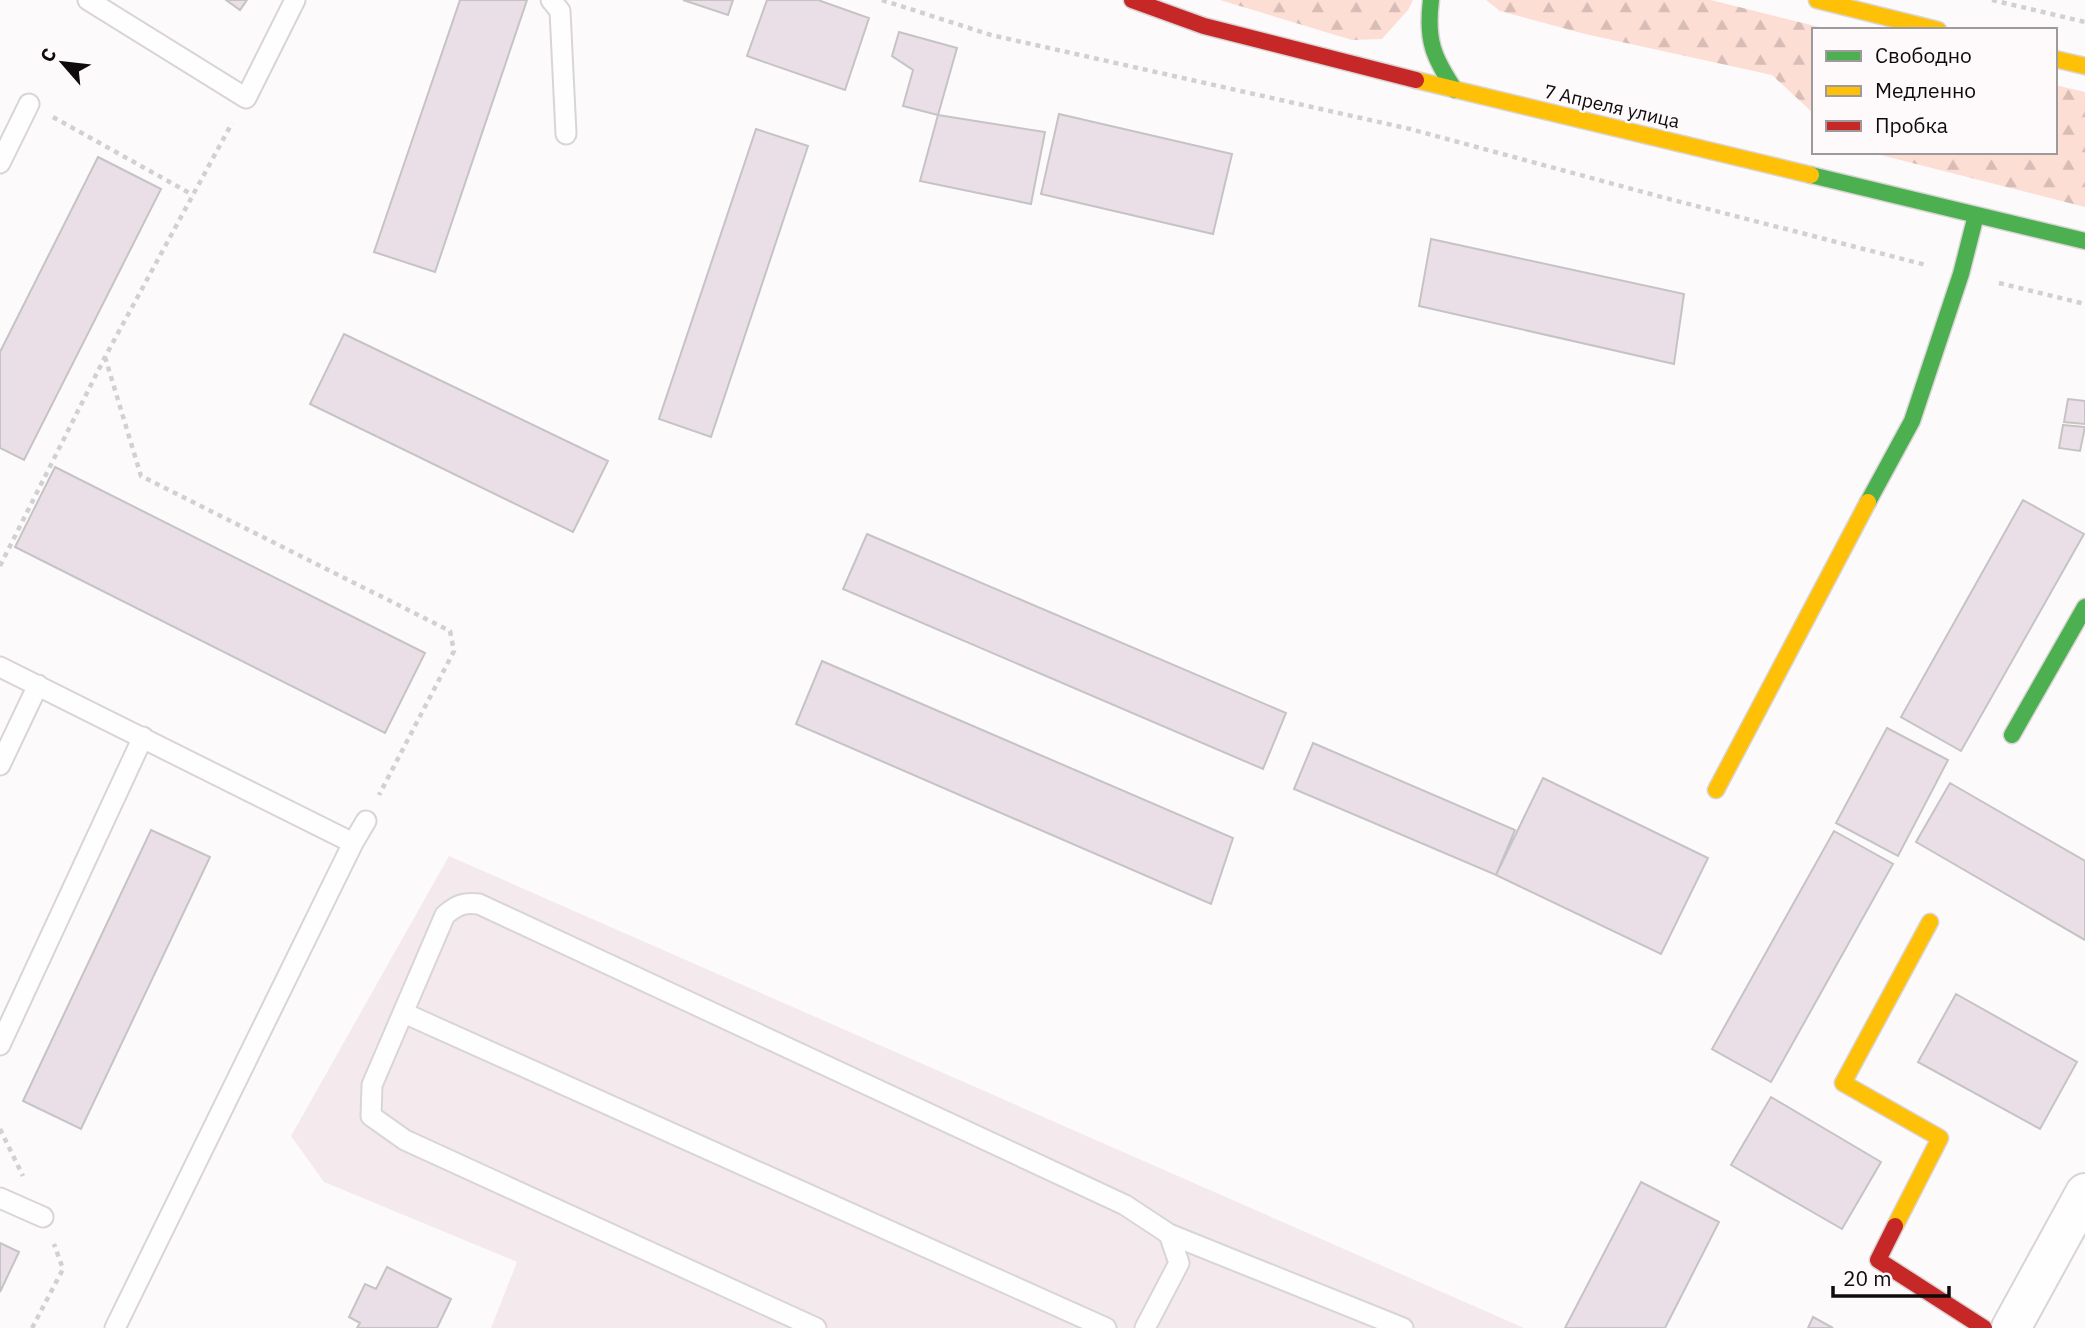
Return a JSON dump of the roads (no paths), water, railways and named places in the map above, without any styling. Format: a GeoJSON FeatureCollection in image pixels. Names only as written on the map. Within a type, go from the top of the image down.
{"type":"FeatureCollection","features":[{"type":"Feature","properties":{"kind":"street","name":"7 Апреля улица"},"geometry":{"type":"LineString","coordinates":[[1132,0],[1204,26],[1455,90],[2085,241]]}},
{"type":"Feature","properties":{"kind":"street"},"geometry":{"type":"LineString","coordinates":[[1431,0],[1427,24],[1432,55],[1455,90]]}},
{"type":"Feature","properties":{"kind":"street"},"geometry":{"type":"LineString","coordinates":[[1817,0],[1930,28]]}},
{"type":"Feature","properties":{"kind":"street"},"geometry":{"type":"LineString","coordinates":[[2057,59],[2085,66]]}},
{"type":"Feature","properties":{"kind":"street"},"geometry":{"type":"LineString","coordinates":[[1716,790],[1912,421],[1961,274],[1976,215]]}},
{"type":"Feature","properties":{"kind":"street"},"geometry":{"type":"LineString","coordinates":[[2012,736],[2085,607]]}},
{"type":"Feature","properties":{"kind":"street"},"geometry":{"type":"LineString","coordinates":[[1930,922],[1843,1083],[1940,1139],[1878,1260],[1984,1328]]}},
{"type":"Feature","properties":{"kind":"street"},"geometry":{"type":"LineString","coordinates":[[2011,1328],[2085,1193]]}},
{"type":"Feature","properties":{"kind":"lane"},"geometry":{"type":"LineString","coordinates":[[88,0],[246,98],[295,0]]}},
{"type":"Feature","properties":{"kind":"lane"},"geometry":{"type":"LineString","coordinates":[[551,0],[560,11],[566,134]]}},
{"type":"Feature","properties":{"kind":"lane"},"geometry":{"type":"LineString","coordinates":[[0,163],[29,104]]}},
{"type":"Feature","properties":{"kind":"lane"},"geometry":{"type":"LineString","coordinates":[[0,667],[353,843]]}},
{"type":"Feature","properties":{"kind":"lane"},"geometry":{"type":"LineString","coordinates":[[0,765],[38,685]]}},
{"type":"Feature","properties":{"kind":"lane"},"geometry":{"type":"LineString","coordinates":[[0,1045],[143,737]]}},
{"type":"Feature","properties":{"kind":"lane"},"geometry":{"type":"LineString","coordinates":[[115,1328],[366,821]]}},
{"type":"Feature","properties":{"kind":"lane"},"geometry":{"type":"LineString","coordinates":[[816,1328],[405,1140],[371,1116],[372,1085],[445,915],[456,906],[468,902],[479,904],[1125,1205],[1169,1234],[1403,1328]]}},
{"type":"Feature","properties":{"kind":"lane"},"geometry":{"type":"LineString","coordinates":[[404,1013],[1106,1328]]}},
{"type":"Feature","properties":{"kind":"lane"},"geometry":{"type":"LineString","coordinates":[[0,1198],[43,1217]]}},
{"type":"Feature","properties":{"kind":"lane"},"geometry":{"type":"LineString","coordinates":[[1145,1328],[1179,1264],[1169,1234]]}}]}
